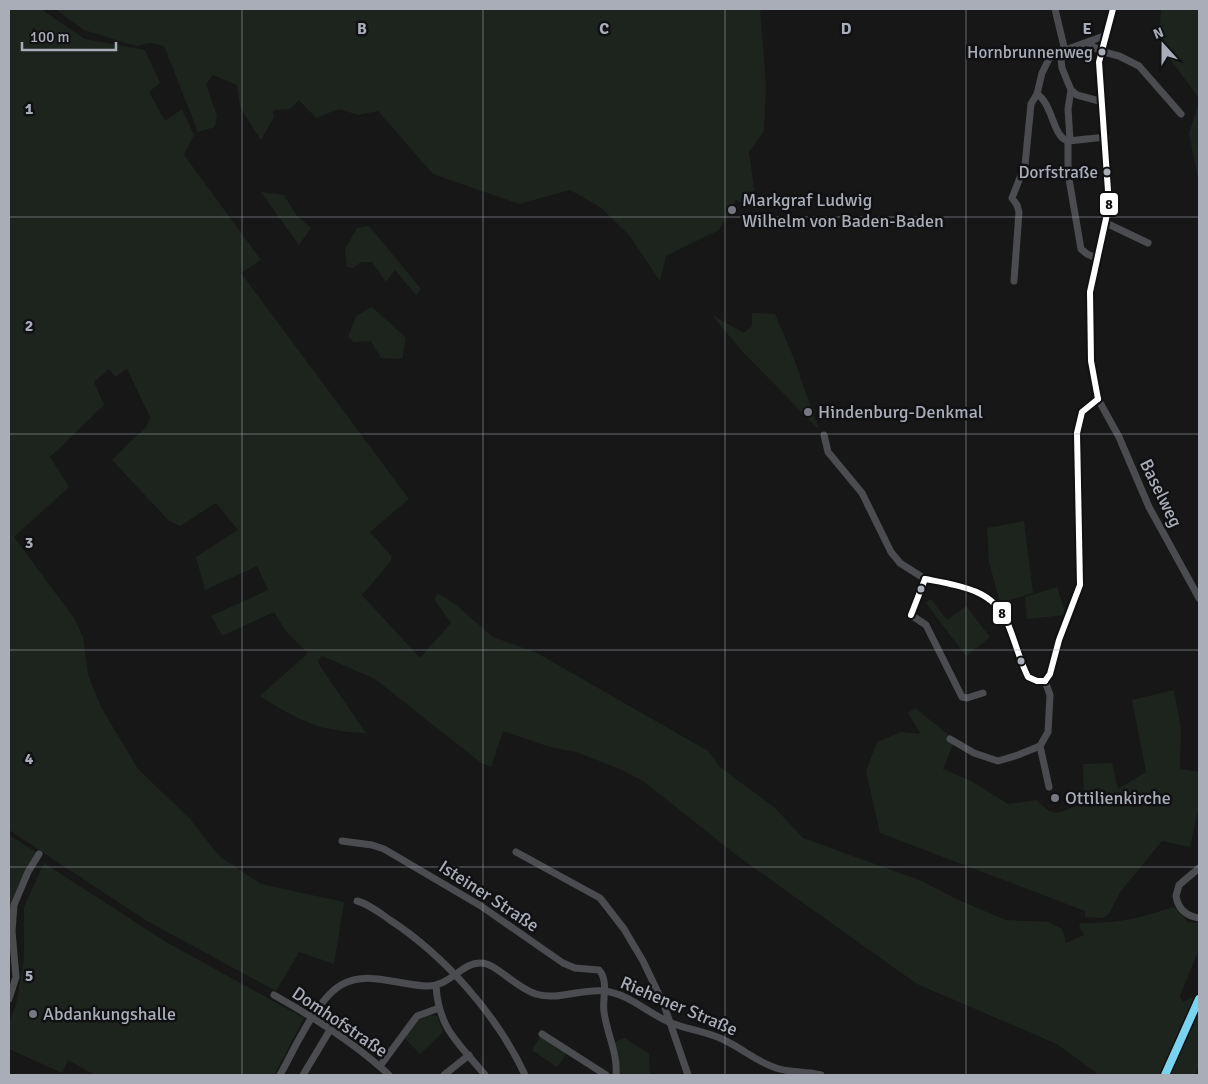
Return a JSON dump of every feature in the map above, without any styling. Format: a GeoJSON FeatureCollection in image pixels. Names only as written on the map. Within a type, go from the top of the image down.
{"type":"FeatureCollection","features":[{"type":"Feature","properties":{"kind":"street"},"geometry":{"type":"LineString","coordinates":[[1055,9],[1063,52],[1062,68],[1071,90],[1068,109],[1068,172],[1081,249],[1096,258]]}},
{"type":"Feature","properties":{"kind":"street"},"geometry":{"type":"LineString","coordinates":[[1045,681],[1048,678],[1059,640],[1080,585],[1077,433],[1082,411],[1089,403],[1098,399],[1093,377],[1090,340],[1090,292],[1110,199],[1103,102],[1099,74],[1100,52],[1113,9]]}},
{"type":"Feature","properties":{"kind":"street"},"geometry":{"type":"LineString","coordinates":[[1014,281],[1019,212],[1018,205],[1012,198],[1025,165],[1031,104],[1037,94],[1048,58],[1104,36]]}},
{"type":"Feature","properties":{"kind":"street"},"geometry":{"type":"LineString","coordinates":[[1088,43],[1100,52],[1119,56],[1139,66],[1181,114]]}},
{"type":"Feature","properties":{"kind":"street"},"geometry":{"type":"LineString","coordinates":[[1071,90],[1078,95],[1103,102]]}},
{"type":"Feature","properties":{"kind":"street"},"geometry":{"type":"LineString","coordinates":[[1037,94],[1047,103],[1060,136],[1069,140],[1106,137]]}},
{"type":"Feature","properties":{"kind":"street"},"geometry":{"type":"LineString","coordinates":[[1106,223],[1148,243]]}},
{"type":"Feature","properties":{"kind":"street","name":"Baselweg"},"geometry":{"type":"LineString","coordinates":[[1098,399],[1119,437],[1149,507],[1199,598]]}},
{"type":"Feature","properties":{"kind":"street"},"geometry":{"type":"LineString","coordinates":[[824,435],[828,452],[862,493],[891,552],[900,563],[925,579],[975,592],[994,602],[1005,616],[1028,677],[1037,681],[1045,681]]}},
{"type":"Feature","properties":{"kind":"street"},"geometry":{"type":"LineString","coordinates":[[925,579],[911,615],[926,625],[962,696],[967,698],[983,693]]}},
{"type":"Feature","properties":{"kind":"street"},"geometry":{"type":"LineString","coordinates":[[950,739],[974,753],[998,761],[1018,756],[1040,746],[1048,732],[1050,695],[1045,681]]}},
{"type":"Feature","properties":{"kind":"street"},"geometry":{"type":"LineString","coordinates":[[1040,746],[1049,787]]}},
{"type":"Feature","properties":{"kind":"street","name":"Isteiner Straße"},"geometry":{"type":"LineString","coordinates":[[342,841],[372,845],[384,849],[481,906],[564,963],[576,968],[599,970],[603,977],[604,990]]}},
{"type":"Feature","properties":{"kind":"street"},"geometry":{"type":"LineString","coordinates":[[516,852],[600,898],[631,939],[643,961],[664,1005],[688,1075]]}},
{"type":"Feature","properties":{"kind":"street"},"geometry":{"type":"LineString","coordinates":[[9,999],[16,976],[12,931],[14,905],[28,872],[39,854]]}},
{"type":"Feature","properties":{"kind":"street"},"geometry":{"type":"LineString","coordinates":[[1199,868],[1179,885],[1176,892],[1176,900],[1181,910],[1187,915],[1199,918]]}},
{"type":"Feature","properties":{"kind":"street"},"geometry":{"type":"LineString","coordinates":[[357,901],[364,903],[414,936],[434,952],[504,1037],[525,1075]]}},
{"type":"Feature","properties":{"kind":"street","name":"Riehener Straße"},"geometry":{"type":"LineString","coordinates":[[436,986],[473,964],[480,963],[488,964],[521,988],[536,994],[551,996],[604,990],[626,999],[669,1022],[717,1036],[759,1061],[776,1068],[821,1075]]}},
{"type":"Feature","properties":{"kind":"street"},"geometry":{"type":"LineString","coordinates":[[280,1075],[313,1017],[331,993],[340,986],[355,980],[373,978],[436,986],[439,1008],[448,1030],[485,1075]]}},
{"type":"Feature","properties":{"kind":"street"},"geometry":{"type":"LineString","coordinates":[[604,990],[604,1012],[616,1062],[616,1075]]}},
{"type":"Feature","properties":{"kind":"street","name":"Domhofstraße"},"geometry":{"type":"LineString","coordinates":[[274,995],[313,1017],[380,1066],[389,1075]]}},
{"type":"Feature","properties":{"kind":"street"},"geometry":{"type":"LineString","coordinates":[[380,1066],[417,1016],[439,1008]]}},
{"type":"Feature","properties":{"kind":"street"},"geometry":{"type":"LineString","coordinates":[[304,1075],[330,1030]]}},
{"type":"Feature","properties":{"kind":"street"},"geometry":{"type":"LineString","coordinates":[[542,1034],[606,1075]]}},
{"type":"Feature","properties":{"kind":"street"},"geometry":{"type":"LineString","coordinates":[[444,1075],[469,1055]]}},
{"type":"Feature","properties":{"kind":"shaded area"},"geometry":{"type":"Polygon","coordinates":[[[9,9],[41,9],[85,39],[145,50],[160,83],[149,92],[165,121],[182,109],[194,135],[184,155],[261,260],[241,273],[409,499],[370,532],[391,556],[391,561],[362,595],[420,658],[451,623],[434,599],[438,593],[455,604],[493,637],[537,653],[708,751],[720,767],[775,808],[803,838],[922,881],[954,898],[1006,920],[1049,922],[1062,929],[1066,943],[1084,935],[1079,926],[1081,923],[1128,920],[1174,907],[1188,922],[1199,923],[1199,949],[1180,996],[1183,1002],[1199,994],[1199,1066],[1195,1075],[1099,1075],[1057,1044],[917,984],[739,857],[643,781],[620,769],[576,752],[550,747],[503,731],[491,767],[480,762],[375,679],[322,656],[318,661],[320,666],[366,733],[324,728],[292,715],[266,700],[260,696],[308,653],[285,630],[274,612],[222,636],[211,616],[268,590],[257,566],[205,590],[196,557],[238,530],[216,503],[180,526],[169,521],[112,460],[147,426],[150,417],[127,369],[115,377],[109,369],[94,382],[104,405],[50,457],[69,487],[14,537],[74,618],[83,637],[88,675],[102,709],[138,769],[190,819],[219,856],[261,884],[344,902],[334,964],[299,952],[276,991],[147,921],[9,830],[9,9]]]}},
{"type":"Feature","properties":{"kind":"shaded area"},"geometry":{"type":"Polygon","coordinates":[[[55,9],[760,9],[766,86],[764,131],[749,152],[757,210],[736,200],[719,230],[666,256],[660,281],[629,235],[600,207],[570,190],[519,204],[433,174],[378,111],[358,115],[339,109],[316,118],[299,100],[290,109],[273,110],[274,117],[261,140],[240,107],[237,85],[213,75],[206,84],[217,116],[215,127],[198,132],[164,46],[151,43],[136,46],[84,30],[55,9]]]}},
{"type":"Feature","properties":{"kind":"shaded area"},"geometry":{"type":"Polygon","coordinates":[[[1161,9],[1199,9],[1199,98],[1159,44],[1161,9]]]}},
{"type":"Feature","properties":{"kind":"shaded area"},"geometry":{"type":"Polygon","coordinates":[[[1199,103],[1199,185],[1189,133],[1199,103]]]}},
{"type":"Feature","properties":{"kind":"shaded area"},"geometry":{"type":"Polygon","coordinates":[[[261,192],[284,195],[297,216],[311,228],[299,245],[261,192]]]}},
{"type":"Feature","properties":{"kind":"shaded area"},"geometry":{"type":"Polygon","coordinates":[[[369,226],[421,289],[416,295],[395,270],[386,282],[372,262],[361,262],[353,268],[347,267],[345,249],[357,228],[369,226]]]}},
{"type":"Feature","properties":{"kind":"shaded area"},"geometry":{"type":"Polygon","coordinates":[[[372,307],[406,338],[402,359],[381,358],[371,341],[354,342],[348,337],[356,316],[372,307]]]}},
{"type":"Feature","properties":{"kind":"shaded area"},"geometry":{"type":"Polygon","coordinates":[[[752,313],[775,314],[794,359],[819,430],[742,351],[712,315],[744,333],[752,326],[752,313]]]}},
{"type":"Feature","properties":{"kind":"shaded area"},"geometry":{"type":"Polygon","coordinates":[[[1024,521],[1033,593],[1000,603],[989,562],[987,528],[1024,521]]]}},
{"type":"Feature","properties":{"kind":"shaded area"},"geometry":{"type":"Polygon","coordinates":[[[1057,587],[1066,615],[1027,619],[1025,597],[1057,587]]]}},
{"type":"Feature","properties":{"kind":"shaded area"},"geometry":{"type":"Polygon","coordinates":[[[931,599],[947,620],[966,606],[990,637],[966,656],[926,603],[931,599]]]}},
{"type":"Feature","properties":{"kind":"shaded area"},"geometry":{"type":"Polygon","coordinates":[[[1174,690],[1181,729],[1180,769],[1199,772],[1199,805],[1190,847],[1162,841],[1120,892],[1109,914],[1103,918],[1085,917],[1085,911],[880,833],[866,771],[877,742],[901,732],[921,734],[908,713],[915,708],[955,740],[943,769],[971,781],[1008,804],[1037,800],[1049,811],[1059,812],[1084,804],[1083,764],[1112,763],[1118,789],[1146,772],[1132,700],[1174,690]]]}},
{"type":"Feature","properties":{"kind":"shaded area"},"geometry":{"type":"Polygon","coordinates":[[[9,835],[39,854],[17,896],[12,931],[9,928],[9,835]]]}},
{"type":"Feature","properties":{"kind":"shaded area"},"geometry":{"type":"Polygon","coordinates":[[[44,863],[166,942],[304,1018],[274,1075],[95,1075],[68,1060],[62,1073],[9,1049],[9,1023],[16,1005],[24,959],[24,907],[44,863]]]}},
{"type":"Feature","properties":{"kind":"shaded area"},"geometry":{"type":"Polygon","coordinates":[[[428,1015],[437,1016],[443,1032],[420,1054],[404,1037],[416,1020],[428,1015]]]}},
{"type":"Feature","properties":{"kind":"shaded area"},"geometry":{"type":"Polygon","coordinates":[[[542,1034],[569,1051],[557,1067],[532,1050],[542,1034]]]}},
{"type":"Feature","properties":{"kind":"shaded area"},"geometry":{"type":"Polygon","coordinates":[[[625,1038],[649,1054],[650,1075],[616,1075],[611,1043],[625,1038]]]}},
{"type":"Feature","properties":{"kind":"transit line","name":"8"},"geometry":{"type":"LineString","coordinates":[[1098,399],[1091,361],[1090,292],[1109,205],[1099,62],[1113,9]]}},
{"type":"Feature","properties":{"kind":"transit line","name":"8"},"geometry":{"type":"LineString","coordinates":[[1045,681],[1050,674],[1059,640],[1080,585],[1077,433],[1082,412],[1098,399]]}},
{"type":"Feature","properties":{"kind":"transit line","name":"8"},"geometry":{"type":"LineString","coordinates":[[925,579],[973,590],[993,602],[1007,622],[1028,677],[1037,681],[1045,681]]}},
{"type":"Feature","properties":{"kind":"transit line","name":"8"},"geometry":{"type":"LineString","coordinates":[[911,615],[925,579]]}},
{"type":"Feature","properties":{"kind":"transit line"},"geometry":{"type":"LineString","coordinates":[[1165,1075],[1199,999]]}},
{"type":"Feature","properties":{"kind":"place","name":"Hornbrunnenweg"},"geometry":{"type":"Point","coordinates":[1102,52]}},
{"type":"Feature","properties":{"kind":"place","name":"Dorfstraße"},"geometry":{"type":"Point","coordinates":[1107,172]}},
{"type":"Feature","properties":{"kind":"place","name":"Markgraf Ludwig Wilhelm von Baden-Baden"},"geometry":{"type":"Point","coordinates":[732,210]}},
{"type":"Feature","properties":{"kind":"place","name":"Hindenburg-Denkmal"},"geometry":{"type":"Point","coordinates":[808,412]}},
{"type":"Feature","properties":{"kind":"place","name":"Ottilienkirche"},"geometry":{"type":"Point","coordinates":[1055,798]}},
{"type":"Feature","properties":{"kind":"place","name":"Abdankungshalle"},"geometry":{"type":"Point","coordinates":[33,1014]}}]}
